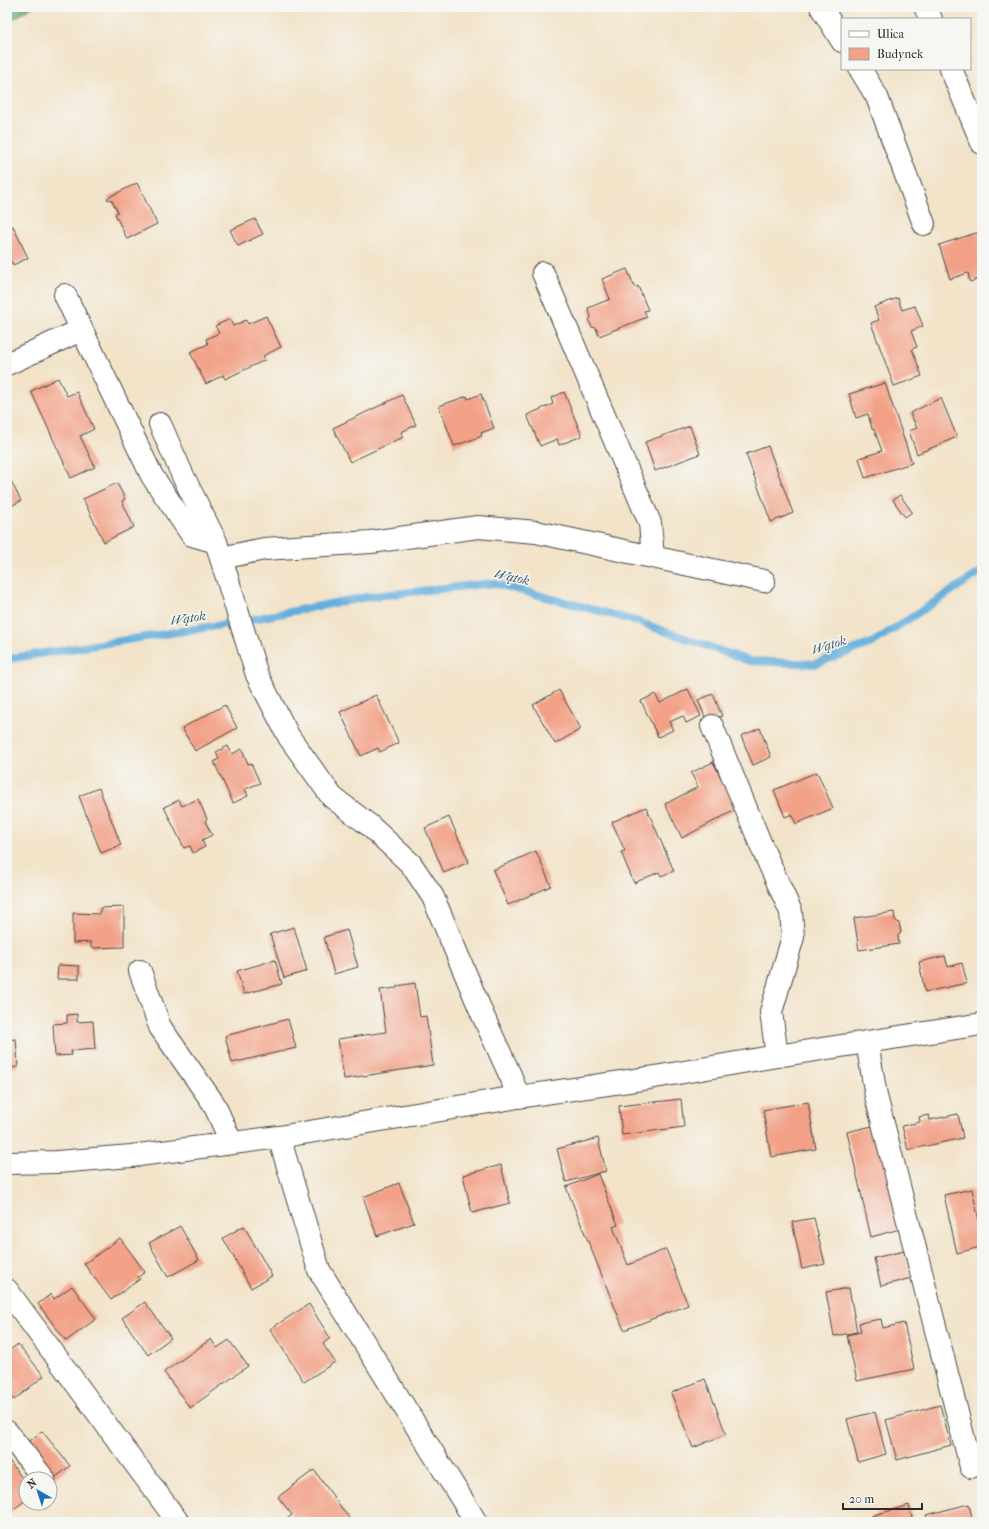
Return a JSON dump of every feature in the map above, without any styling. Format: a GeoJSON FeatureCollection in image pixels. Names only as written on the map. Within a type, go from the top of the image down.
{"type":"FeatureCollection","features":[{"type":"Feature","properties":{"kind":"street"},"geometry":{"type":"LineString","coordinates":[[821,7],[841,39]]}},
{"type":"Feature","properties":{"kind":"street"},"geometry":{"type":"LineString","coordinates":[[925,7],[930,18]]}},
{"type":"Feature","properties":{"kind":"street"},"geometry":{"type":"LineString","coordinates":[[861,70],[878,97],[924,224]]}},
{"type":"Feature","properties":{"kind":"street"},"geometry":{"type":"LineString","coordinates":[[951,70],[982,143]]}},
{"type":"Feature","properties":{"kind":"street"},"geometry":{"type":"LineString","coordinates":[[543,273],[650,522],[653,557]]}},
{"type":"Feature","properties":{"kind":"street"},"geometry":{"type":"LineString","coordinates":[[65,295],[152,476],[192,535],[218,550],[264,549],[371,542],[478,527],[536,532],[764,581]]}},
{"type":"Feature","properties":{"kind":"street"},"geometry":{"type":"LineString","coordinates":[[7,364],[81,330]]}},
{"type":"Feature","properties":{"kind":"street"},"geometry":{"type":"LineString","coordinates":[[160,424],[218,550],[254,667],[288,737],[332,797],[369,825],[411,864],[433,897],[518,1096]]}},
{"type":"Feature","properties":{"kind":"street"},"geometry":{"type":"LineString","coordinates":[[712,726],[764,852],[792,912],[793,937],[771,1012],[777,1056]]}},
{"type":"Feature","properties":{"kind":"street"},"geometry":{"type":"LineString","coordinates":[[140,971],[160,1027],[214,1104],[231,1142]]}},
{"type":"Feature","properties":{"kind":"street"},"geometry":{"type":"LineString","coordinates":[[7,1163],[57,1162],[132,1156],[279,1137],[518,1096],[649,1078],[777,1056],[981,1026]]}},
{"type":"Feature","properties":{"kind":"street"},"geometry":{"type":"LineString","coordinates":[[868,1042],[876,1096],[971,1467]]}},
{"type":"Feature","properties":{"kind":"street"},"geometry":{"type":"LineString","coordinates":[[279,1137],[319,1270],[476,1522]]}},
{"type":"Feature","properties":{"kind":"street"},"geometry":{"type":"LineString","coordinates":[[7,1290],[178,1522]]}},
{"type":"Feature","properties":{"kind":"street"},"geometry":{"type":"LineString","coordinates":[[7,1432],[38,1471]]}},
{"type":"Feature","properties":{"kind":"green space"},"geometry":{"type":"Polygon","coordinates":[[[7,7],[31,7],[31,8],[7,23],[7,7]]]}},
{"type":"Feature","properties":{"kind":"building"},"geometry":{"type":"Polygon","coordinates":[[[137,183],[157,224],[127,239],[115,214],[118,212],[111,199],[108,200],[107,198],[137,183]]]}},
{"type":"Feature","properties":{"kind":"building"},"geometry":{"type":"Polygon","coordinates":[[[255,219],[263,234],[238,246],[230,230],[255,219]]]}},
{"type":"Feature","properties":{"kind":"building"},"geometry":{"type":"Polygon","coordinates":[[[13,226],[28,258],[13,265],[12,262],[7,264],[7,229],[13,226]]]}},
{"type":"Feature","properties":{"kind":"building"},"geometry":{"type":"Polygon","coordinates":[[[982,231],[982,278],[970,282],[968,273],[950,279],[939,245],[982,231]]]}},
{"type":"Feature","properties":{"kind":"building"},"geometry":{"type":"Polygon","coordinates":[[[627,269],[635,288],[638,286],[648,310],[644,311],[647,317],[599,336],[596,328],[592,327],[589,321],[591,317],[588,308],[610,299],[602,279],[627,269]]]}},
{"type":"Feature","properties":{"kind":"building"},"geometry":{"type":"Polygon","coordinates":[[[898,298],[902,310],[915,306],[923,326],[911,331],[917,347],[912,349],[922,376],[894,386],[871,323],[879,320],[874,307],[898,298]]]}},
{"type":"Feature","properties":{"kind":"building"},"geometry":{"type":"Polygon","coordinates":[[[266,316],[281,347],[263,356],[265,360],[225,379],[223,375],[206,384],[190,352],[208,344],[206,339],[219,333],[215,326],[230,319],[233,326],[246,320],[248,324],[266,316]]]}},
{"type":"Feature","properties":{"kind":"building"},"geometry":{"type":"Polygon","coordinates":[[[58,378],[67,396],[77,392],[94,429],[80,436],[95,467],[71,478],[31,391],[58,378]]]}},
{"type":"Feature","properties":{"kind":"building"},"geometry":{"type":"Polygon","coordinates":[[[885,383],[912,463],[865,478],[859,458],[882,451],[874,429],[872,429],[868,414],[856,418],[849,394],[885,383]]]}},
{"type":"Feature","properties":{"kind":"building"},"geometry":{"type":"Polygon","coordinates":[[[564,392],[582,436],[559,445],[557,439],[540,446],[527,415],[553,404],[551,398],[564,392]]]}},
{"type":"Feature","properties":{"kind":"building"},"geometry":{"type":"Polygon","coordinates":[[[481,394],[494,428],[481,433],[482,436],[454,446],[439,406],[467,396],[468,399],[481,394]]]}},
{"type":"Feature","properties":{"kind":"building"},"geometry":{"type":"Polygon","coordinates":[[[402,395],[416,425],[401,432],[403,437],[350,462],[333,428],[402,395]]]}},
{"type":"Feature","properties":{"kind":"building"},"geometry":{"type":"Polygon","coordinates":[[[941,398],[957,437],[917,454],[909,431],[917,428],[910,413],[941,398]]]}},
{"type":"Feature","properties":{"kind":"building"},"geometry":{"type":"Polygon","coordinates":[[[690,426],[700,454],[655,471],[645,442],[690,426]]]}},
{"type":"Feature","properties":{"kind":"building"},"geometry":{"type":"Polygon","coordinates":[[[768,446],[793,513],[771,522],[746,454],[768,446]]]}},
{"type":"Feature","properties":{"kind":"building"},"geometry":{"type":"Polygon","coordinates":[[[7,473],[21,501],[7,508],[7,473]]]}},
{"type":"Feature","properties":{"kind":"building"},"geometry":{"type":"Polygon","coordinates":[[[117,483],[125,499],[122,501],[134,527],[104,542],[83,499],[117,483]]]}},
{"type":"Feature","properties":{"kind":"building"},"geometry":{"type":"Polygon","coordinates":[[[900,495],[912,512],[905,517],[893,500],[900,495]]]}},
{"type":"Feature","properties":{"kind":"building"},"geometry":{"type":"Polygon","coordinates":[[[688,689],[701,716],[686,723],[683,716],[669,722],[673,730],[658,737],[641,701],[655,694],[660,703],[688,689]]]}},
{"type":"Feature","properties":{"kind":"building"},"geometry":{"type":"Polygon","coordinates":[[[559,690],[581,729],[555,744],[533,705],[559,690]]]}},
{"type":"Feature","properties":{"kind":"building"},"geometry":{"type":"Polygon","coordinates":[[[713,694],[722,716],[707,722],[698,700],[713,694]]]}},
{"type":"Feature","properties":{"kind":"building"},"geometry":{"type":"Polygon","coordinates":[[[376,695],[399,743],[380,752],[378,748],[361,756],[340,712],[376,695]]]}},
{"type":"Feature","properties":{"kind":"building"},"geometry":{"type":"Polygon","coordinates":[[[225,705],[237,728],[195,751],[182,728],[225,705]]]}},
{"type":"Feature","properties":{"kind":"building"},"geometry":{"type":"Polygon","coordinates":[[[760,728],[771,757],[753,765],[741,736],[760,728]]]}},
{"type":"Feature","properties":{"kind":"building"},"geometry":{"type":"Polygon","coordinates":[[[228,746],[232,754],[242,749],[248,764],[251,763],[260,783],[245,789],[248,796],[233,803],[214,762],[219,759],[216,752],[228,746]]]}},
{"type":"Feature","properties":{"kind":"building"},"geometry":{"type":"Polygon","coordinates":[[[713,762],[737,809],[682,838],[665,804],[698,787],[691,773],[713,762]]]}},
{"type":"Feature","properties":{"kind":"building"},"geometry":{"type":"Polygon","coordinates":[[[817,772],[833,808],[796,824],[792,814],[785,817],[774,790],[817,772]]]}},
{"type":"Feature","properties":{"kind":"building"},"geometry":{"type":"Polygon","coordinates":[[[99,788],[121,845],[101,853],[79,796],[99,788]]]}},
{"type":"Feature","properties":{"kind":"building"},"geometry":{"type":"Polygon","coordinates":[[[198,799],[207,819],[205,821],[212,835],[202,840],[205,847],[193,853],[190,846],[184,848],[164,807],[179,800],[182,806],[198,799]]]}},
{"type":"Feature","properties":{"kind":"building"},"geometry":{"type":"Polygon","coordinates":[[[646,807],[674,871],[661,876],[659,872],[634,883],[621,852],[625,851],[612,822],[646,807]]]}},
{"type":"Feature","properties":{"kind":"building"},"geometry":{"type":"Polygon","coordinates":[[[449,817],[469,862],[444,873],[425,828],[449,817]]]}},
{"type":"Feature","properties":{"kind":"building"},"geometry":{"type":"Polygon","coordinates":[[[536,851],[551,886],[508,905],[493,870],[536,851]]]}},
{"type":"Feature","properties":{"kind":"building"},"geometry":{"type":"Polygon","coordinates":[[[124,907],[124,947],[91,948],[91,942],[73,943],[73,913],[100,914],[100,908],[124,907]]]}},
{"type":"Feature","properties":{"kind":"building"},"geometry":{"type":"Polygon","coordinates":[[[894,912],[895,920],[899,923],[901,932],[898,936],[899,944],[859,950],[854,918],[894,912]]]}},
{"type":"Feature","properties":{"kind":"building"},"geometry":{"type":"Polygon","coordinates":[[[294,927],[307,971],[284,978],[270,934],[294,927]]]}},
{"type":"Feature","properties":{"kind":"building"},"geometry":{"type":"Polygon","coordinates":[[[347,930],[358,967],[334,974],[324,937],[347,930]]]}},
{"type":"Feature","properties":{"kind":"building"},"geometry":{"type":"Polygon","coordinates":[[[945,956],[948,967],[962,963],[967,983],[925,992],[919,962],[945,956]]]}},
{"type":"Feature","properties":{"kind":"building"},"geometry":{"type":"Polygon","coordinates":[[[275,960],[282,984],[244,994],[237,971],[275,960]]]}},
{"type":"Feature","properties":{"kind":"building"},"geometry":{"type":"Polygon","coordinates":[[[58,965],[79,966],[79,979],[57,979],[58,965]]]}},
{"type":"Feature","properties":{"kind":"building"},"geometry":{"type":"Polygon","coordinates":[[[415,983],[420,1017],[426,1016],[433,1065],[344,1079],[338,1039],[386,1032],[380,990],[397,988],[397,986],[415,983]]]}},
{"type":"Feature","properties":{"kind":"building"},"geometry":{"type":"Polygon","coordinates":[[[77,1014],[77,1022],[93,1021],[95,1049],[71,1051],[72,1055],[55,1056],[53,1024],[67,1023],[67,1015],[77,1014]]]}},
{"type":"Feature","properties":{"kind":"building"},"geometry":{"type":"Polygon","coordinates":[[[288,1019],[296,1048],[232,1063],[225,1036],[288,1019]]]}},
{"type":"Feature","properties":{"kind":"building"},"geometry":{"type":"Polygon","coordinates":[[[16,1039],[18,1067],[7,1068],[7,1040],[16,1039]]]}},
{"type":"Feature","properties":{"kind":"building"},"geometry":{"type":"Polygon","coordinates":[[[681,1099],[684,1127],[622,1135],[619,1106],[681,1099]]]}},
{"type":"Feature","properties":{"kind":"building"},"geometry":{"type":"Polygon","coordinates":[[[808,1102],[816,1149],[771,1157],[763,1110],[808,1102]]]}},
{"type":"Feature","properties":{"kind":"building"},"geometry":{"type":"Polygon","coordinates":[[[958,1114],[963,1138],[908,1150],[902,1126],[920,1122],[919,1117],[929,1115],[930,1120],[958,1114]]]}},
{"type":"Feature","properties":{"kind":"building"},"geometry":{"type":"Polygon","coordinates":[[[876,1125],[900,1229],[871,1237],[847,1132],[876,1125]]]}},
{"type":"Feature","properties":{"kind":"building"},"geometry":{"type":"Polygon","coordinates":[[[598,1138],[606,1171],[566,1182],[557,1149],[598,1138]]]}},
{"type":"Feature","properties":{"kind":"building"},"geometry":{"type":"Polygon","coordinates":[[[501,1165],[510,1203],[472,1213],[463,1175],[501,1165]]]}},
{"type":"Feature","properties":{"kind":"building"},"geometry":{"type":"Polygon","coordinates":[[[598,1174],[618,1225],[613,1227],[628,1265],[666,1249],[688,1305],[624,1330],[566,1187],[598,1174]]]}},
{"type":"Feature","properties":{"kind":"building"},"geometry":{"type":"Polygon","coordinates":[[[399,1183],[414,1223],[377,1236],[363,1197],[399,1183]]]}},
{"type":"Feature","properties":{"kind":"building"},"geometry":{"type":"Polygon","coordinates":[[[972,1189],[980,1225],[982,1224],[982,1252],[980,1247],[957,1253],[944,1195],[972,1189]]]}},
{"type":"Feature","properties":{"kind":"building"},"geometry":{"type":"Polygon","coordinates":[[[814,1218],[825,1264],[802,1269],[792,1222],[814,1218]]]}},
{"type":"Feature","properties":{"kind":"building"},"geometry":{"type":"Polygon","coordinates":[[[180,1226],[199,1260],[168,1277],[149,1243],[180,1226]]]}},
{"type":"Feature","properties":{"kind":"building"},"geometry":{"type":"Polygon","coordinates":[[[244,1226],[272,1276],[251,1288],[223,1238],[244,1226]]]}},
{"type":"Feature","properties":{"kind":"building"},"geometry":{"type":"Polygon","coordinates":[[[120,1238],[145,1272],[138,1277],[140,1279],[111,1300],[84,1264],[120,1238]]]}},
{"type":"Feature","properties":{"kind":"building"},"geometry":{"type":"Polygon","coordinates":[[[904,1251],[911,1278],[881,1286],[874,1258],[904,1251]]]}},
{"type":"Feature","properties":{"kind":"building"},"geometry":{"type":"Polygon","coordinates":[[[72,1286],[96,1319],[66,1341],[38,1304],[51,1294],[54,1299],[72,1286]]]}},
{"type":"Feature","properties":{"kind":"building"},"geometry":{"type":"Polygon","coordinates":[[[849,1288],[857,1332],[834,1336],[826,1292],[849,1288]]]}},
{"type":"Feature","properties":{"kind":"building"},"geometry":{"type":"Polygon","coordinates":[[[145,1302],[171,1338],[148,1355],[122,1318],[145,1302]]]}},
{"type":"Feature","properties":{"kind":"building"},"geometry":{"type":"Polygon","coordinates":[[[309,1304],[330,1338],[323,1344],[335,1362],[304,1382],[270,1329],[309,1304]]]}},
{"type":"Feature","properties":{"kind":"building"},"geometry":{"type":"Polygon","coordinates":[[[881,1319],[883,1328],[904,1323],[914,1369],[857,1381],[847,1335],[861,1332],[859,1323],[881,1319]]]}},
{"type":"Feature","properties":{"kind":"building"},"geometry":{"type":"Polygon","coordinates":[[[211,1339],[217,1348],[229,1340],[248,1366],[190,1408],[164,1372],[211,1339]]]}},
{"type":"Feature","properties":{"kind":"building"},"geometry":{"type":"Polygon","coordinates":[[[18,1344],[44,1376],[14,1400],[7,1392],[7,1352],[18,1344]]]}},
{"type":"Feature","properties":{"kind":"building"},"geometry":{"type":"Polygon","coordinates":[[[705,1379],[726,1434],[693,1448],[671,1393],[705,1379]]]}},
{"type":"Feature","properties":{"kind":"building"},"geometry":{"type":"Polygon","coordinates":[[[940,1405],[951,1445],[897,1460],[886,1420],[940,1405]]]}},
{"type":"Feature","properties":{"kind":"building"},"geometry":{"type":"Polygon","coordinates":[[[875,1412],[886,1454],[858,1462],[847,1419],[875,1412]]]}},
{"type":"Feature","properties":{"kind":"building"},"geometry":{"type":"Polygon","coordinates":[[[42,1431],[70,1466],[58,1475],[58,1471],[45,1471],[25,1445],[42,1431]]]}},
{"type":"Feature","properties":{"kind":"building"},"geometry":{"type":"Polygon","coordinates":[[[7,1458],[18,1472],[18,1506],[7,1514],[7,1458]]]}},
{"type":"Feature","properties":{"kind":"building"},"geometry":{"type":"Polygon","coordinates":[[[314,1470],[349,1518],[343,1522],[283,1522],[292,1515],[278,1497],[314,1470]]]}},
{"type":"Feature","properties":{"kind":"building"},"geometry":{"type":"Polygon","coordinates":[[[969,1504],[973,1522],[928,1522],[926,1515],[969,1504]]]}},
{"type":"Feature","properties":{"kind":"building"},"geometry":{"type":"Polygon","coordinates":[[[909,1505],[913,1522],[872,1522],[871,1516],[909,1505]]]}},
{"type":"Feature","properties":{"kind":"waterway","name":"Wątok"},"geometry":{"type":"LineString","coordinates":[[7,659],[227,624],[366,597],[493,583],[636,621],[749,661],[815,664],[872,643],[982,571]]}}]}
